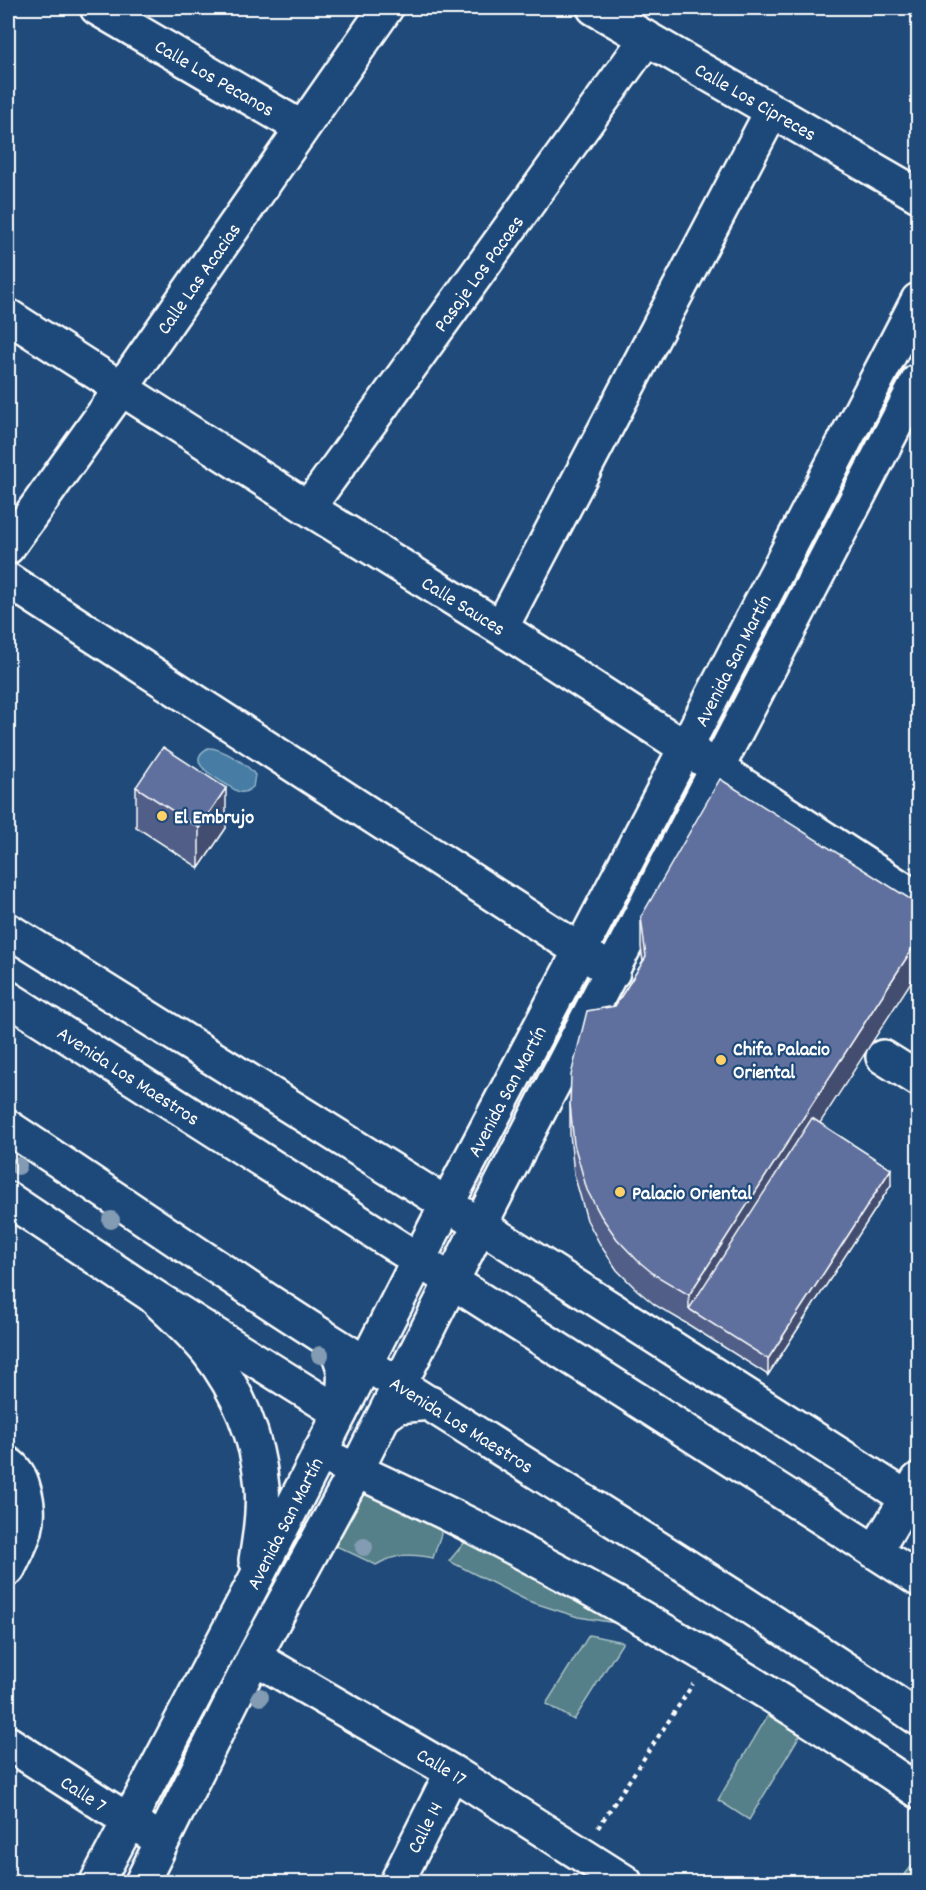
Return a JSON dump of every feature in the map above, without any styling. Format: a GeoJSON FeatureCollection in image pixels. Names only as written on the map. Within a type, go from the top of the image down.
{"type":"FeatureCollection","features":[{"type":"Feature","properties":{"kind":"main road","name":"Calle Los Pecanos"},"geometry":{"type":"LineString","coordinates":[[97,8],[302,128]]}},
{"type":"Feature","properties":{"kind":"main road","name":"Calle Las Acacias"},"geometry":{"type":"LineString","coordinates":[[8,547],[386,8]]}},
{"type":"Feature","properties":{"kind":"main road","name":"Calle Los Cipreces"},"geometry":{"type":"LineString","coordinates":[[594,8],[918,195]]}},
{"type":"Feature","properties":{"kind":"main road","name":"Pasaje Los Pacaes"},"geometry":{"type":"LineString","coordinates":[[308,508],[647,38]]}},
{"type":"Feature","properties":{"kind":"main road"},"geometry":{"type":"LineString","coordinates":[[501,628],[772,111]]}},
{"type":"Feature","properties":{"kind":"main road","name":"Avenida San Martín"},"geometry":{"type":"LineString","coordinates":[[97,1882],[918,300]]}},
{"type":"Feature","properties":{"kind":"main road","name":"Calle Sauces"},"geometry":{"type":"LineString","coordinates":[[8,316],[308,508],[501,628],[918,899]]}},
{"type":"Feature","properties":{"kind":"main road","name":"Avenida San Martín"},"geometry":{"type":"LineString","coordinates":[[141,1882],[254,1657],[357,1469],[480,1225],[918,381]]}},
{"type":"Feature","properties":{"kind":"main road"},"geometry":{"type":"LineString","coordinates":[[8,580],[613,972]]}},
{"type":"Feature","properties":{"kind":"main road"},"geometry":{"type":"LineString","coordinates":[[8,930],[915,1494],[876,1551]]}},
{"type":"Feature","properties":{"kind":"main road","name":"Avenida Los Maestros"},"geometry":{"type":"LineString","coordinates":[[8,998],[918,1579]]}},
{"type":"Feature","properties":{"kind":"main road"},"geometry":{"type":"LineString","coordinates":[[883,1057],[918,1080]]}},
{"type":"Feature","properties":{"kind":"main road","name":"Avenida Los Maestros"},"geometry":{"type":"LineString","coordinates":[[8,1127],[333,1342],[805,1642],[918,1718]]}},
{"type":"Feature","properties":{"kind":"main road"},"geometry":{"type":"LineString","coordinates":[[8,1199],[153,1296],[340,1413],[346,1376],[342,1358],[333,1342]]}},
{"type":"Feature","properties":{"kind":"main road"},"geometry":{"type":"LineString","coordinates":[[153,1296],[207,1351],[225,1376],[250,1430],[262,1488],[259,1546],[252,1586]]}},
{"type":"Feature","properties":{"kind":"main road"},"geometry":{"type":"LineString","coordinates":[[384,1416],[398,1406],[430,1402]]}},
{"type":"Feature","properties":{"kind":"main road"},"geometry":{"type":"LineString","coordinates":[[319,1453],[357,1469],[478,1529],[606,1598],[710,1658],[884,1767],[918,1791]]}},
{"type":"Feature","properties":{"kind":"main road"},"geometry":{"type":"LineString","coordinates":[[8,1464],[22,1481],[29,1509],[22,1542],[8,1569]]}},
{"type":"Feature","properties":{"kind":"main road","name":"Calle 17"},"geometry":{"type":"LineString","coordinates":[[254,1657],[452,1772],[625,1882]]}},
{"type":"Feature","properties":{"kind":"main road","name":"Calle 7"},"geometry":{"type":"LineString","coordinates":[[8,1743],[162,1840]]}},
{"type":"Feature","properties":{"kind":"main road","name":"Calle 14"},"geometry":{"type":"LineString","coordinates":[[397,1882],[452,1772]]}},
{"type":"Feature","properties":{"kind":"path"},"geometry":{"type":"LineString","coordinates":[[582,1854],[710,1658]]}},
{"type":"Feature","properties":{"kind":"green space"},"geometry":{"type":"Polygon","coordinates":[[[374,1491],[439,1520],[441,1534],[433,1558],[417,1555],[403,1556],[376,1565],[332,1544],[360,1496],[374,1491]]]}},
{"type":"Feature","properties":{"kind":"green space"},"geometry":{"type":"Polygon","coordinates":[[[470,1536],[622,1624],[578,1617],[528,1601],[449,1561],[470,1536]]]}},
{"type":"Feature","properties":{"kind":"green space"},"geometry":{"type":"Polygon","coordinates":[[[589,1635],[623,1642],[574,1720],[546,1704],[589,1635]]]}},
{"type":"Feature","properties":{"kind":"green space"},"geometry":{"type":"Polygon","coordinates":[[[768,1715],[800,1735],[749,1820],[718,1800],[768,1715]]]}},
{"type":"Feature","properties":{"kind":"green space"},"geometry":{"type":"Polygon","coordinates":[[[918,1858],[918,1882],[899,1882],[918,1858]]]}},
{"type":"Feature","properties":{"kind":"water"},"geometry":{"type":"Polygon","coordinates":[[[208,748],[227,753],[247,766],[255,775],[253,787],[239,792],[207,772],[199,763],[199,758],[208,748]]]}},
{"type":"Feature","properties":{"kind":"building"},"geometry":{"type":"Polygon","coordinates":[[[163,747],[226,788],[199,828],[136,787],[163,747]]]}},
{"type":"Feature","properties":{"kind":"building","name":"Chifa Palacio Oriental"},"geometry":{"type":"Polygon","coordinates":[[[720,779],[918,904],[918,940],[689,1295],[655,1275],[637,1260],[617,1239],[587,1190],[574,1144],[570,1104],[571,1075],[587,1011],[615,1006],[646,957],[641,917],[720,779]]]}},
{"type":"Feature","properties":{"kind":"building"},"geometry":{"type":"Polygon","coordinates":[[[812,1118],[891,1169],[768,1359],[689,1309],[812,1118]]]}},
{"type":"Feature","properties":{"kind":"place","name":"El Embrujo"},"geometry":{"type":"Point","coordinates":[162,816]}},
{"type":"Feature","properties":{"kind":"place","name":"Chifa Palacio Oriental"},"geometry":{"type":"Point","coordinates":[721,1060]}},
{"type":"Feature","properties":{"kind":"place","name":"Palacio Oriental"},"geometry":{"type":"Point","coordinates":[620,1192]}}]}
